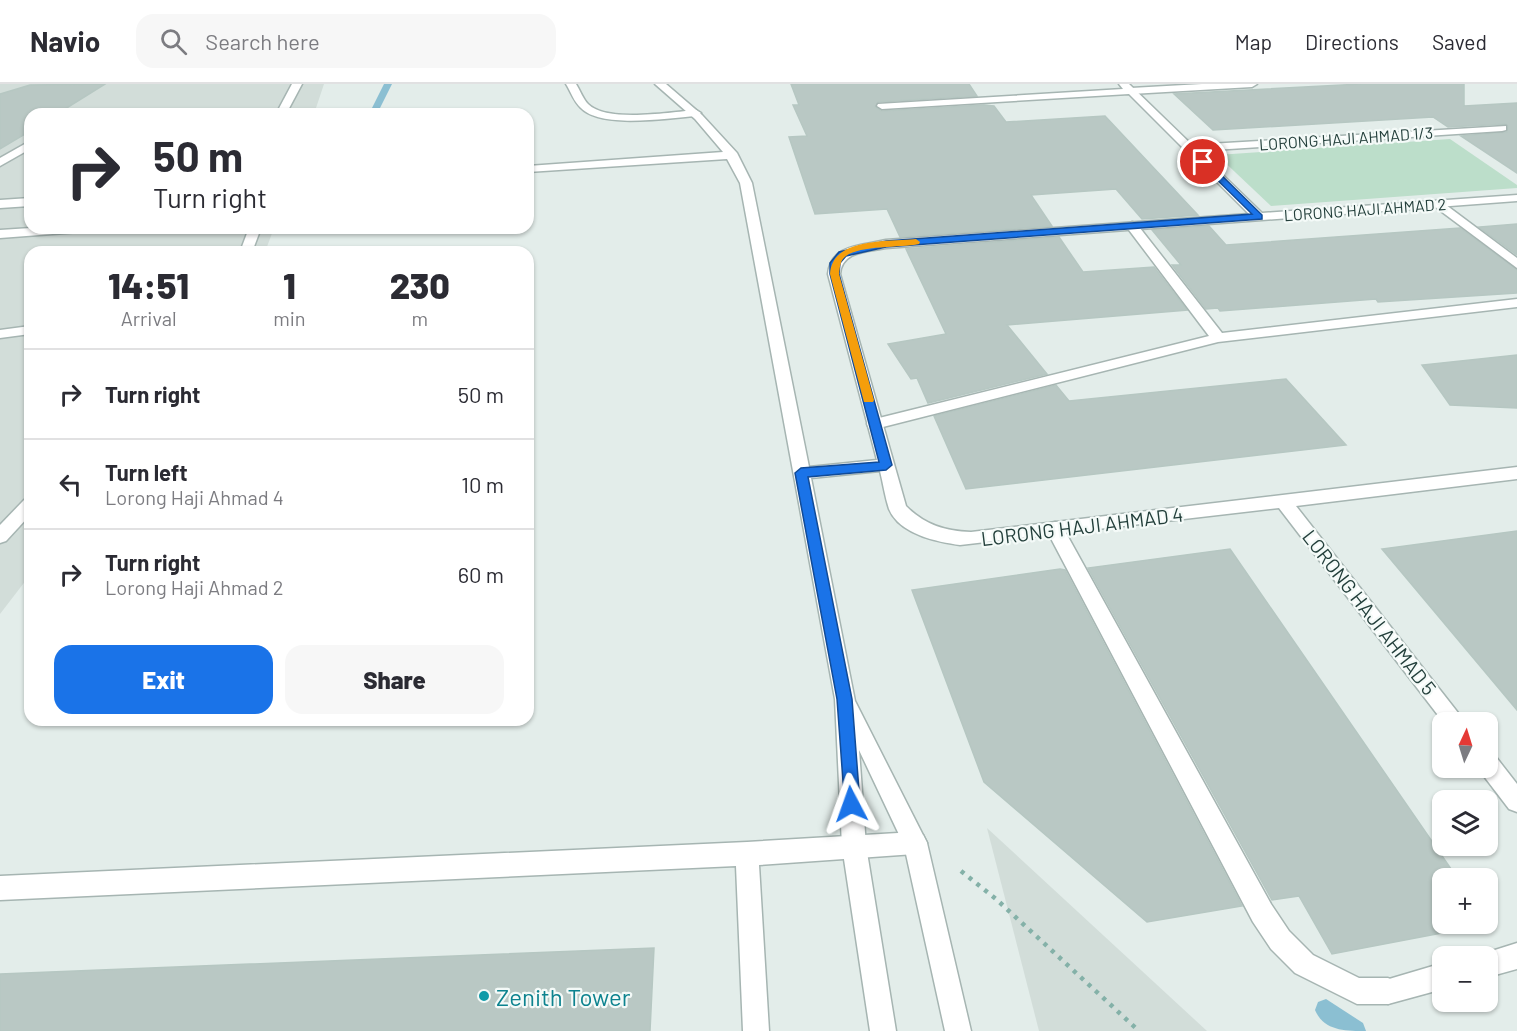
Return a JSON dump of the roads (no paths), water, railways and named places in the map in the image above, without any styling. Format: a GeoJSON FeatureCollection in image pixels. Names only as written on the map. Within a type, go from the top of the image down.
{"type":"FeatureCollection","features":[{"type":"Feature","properties":{"kind":"street"},"geometry":{"type":"LineString","coordinates":[[284,108],[297,84]]}},
{"type":"Feature","properties":{"kind":"street"},"geometry":{"type":"LineString","coordinates":[[572,84],[586,108],[600,114],[620,116],[696,112]]}},
{"type":"Feature","properties":{"kind":"street"},"geometry":{"type":"LineString","coordinates":[[660,84],[696,112],[733,155],[746,183],[844,699],[854,846],[883,1031]]}},
{"type":"Feature","properties":{"kind":"street"},"geometry":{"type":"LineString","coordinates":[[882,106],[1128,88],[1252,84]]}},
{"type":"Feature","properties":{"kind":"street"},"geometry":{"type":"LineString","coordinates":[[1128,88],[1259,217]]}},
{"type":"Feature","properties":{"kind":"street","name":"LORONG HAJI AHMAD 1/3"},"geometry":{"type":"LineString","coordinates":[[1190,148],[1502,128]]}},
{"type":"Feature","properties":{"kind":"street"},"geometry":{"type":"LineString","coordinates":[[0,163],[24,148]]}},
{"type":"Feature","properties":{"kind":"street"},"geometry":{"type":"LineString","coordinates":[[534,169],[733,155]]}},
{"type":"Feature","properties":{"kind":"street","name":"LORONG HAJI AHMAD 2"},"geometry":{"type":"LineString","coordinates":[[834,274],[835,263],[842,254],[860,248],[1517,198]]}},
{"type":"Feature","properties":{"kind":"street"},"geometry":{"type":"LineString","coordinates":[[0,204],[24,202]]}},
{"type":"Feature","properties":{"kind":"street"},"geometry":{"type":"LineString","coordinates":[[1437,204],[1517,264]]}},
{"type":"Feature","properties":{"kind":"street"},"geometry":{"type":"LineString","coordinates":[[1132,226],[1218,338]]}},
{"type":"Feature","properties":{"kind":"street"},"geometry":{"type":"LineString","coordinates":[[0,234],[24,232]]}},
{"type":"Feature","properties":{"kind":"street","name":"LORONG HAJI AHMAD 4"},"geometry":{"type":"LineString","coordinates":[[834,274],[898,509],[909,522],[927,532],[948,538],[971,539],[1517,473]]}},
{"type":"Feature","properties":{"kind":"street"},"geometry":{"type":"LineString","coordinates":[[875,424],[1218,338],[1517,303]]}},
{"type":"Feature","properties":{"kind":"street"},"geometry":{"type":"LineString","coordinates":[[0,334],[24,331]]}},
{"type":"Feature","properties":{"kind":"street"},"geometry":{"type":"LineString","coordinates":[[801,473],[886,465]]}},
{"type":"Feature","properties":{"kind":"street","name":"LORONG HAJI AHMAD 5"},"geometry":{"type":"LineString","coordinates":[[1283,501],[1447,712]]}},
{"type":"Feature","properties":{"kind":"street"},"geometry":{"type":"LineString","coordinates":[[0,536],[24,510]]}},
{"type":"Feature","properties":{"kind":"street"},"geometry":{"type":"LineString","coordinates":[[1055,529],[1256,903],[1280,940],[1304,964],[1327,978],[1358,991],[1388,990],[1432,979]]}},
{"type":"Feature","properties":{"kind":"street"},"geometry":{"type":"LineString","coordinates":[[844,699],[915,843],[958,1031]]}},
{"type":"Feature","properties":{"kind":"street"},"geometry":{"type":"LineString","coordinates":[[1498,777],[1517,801]]}},
{"type":"Feature","properties":{"kind":"street"},"geometry":{"type":"LineString","coordinates":[[0,888],[747,854],[915,843]]}},
{"type":"Feature","properties":{"kind":"street"},"geometry":{"type":"LineString","coordinates":[[747,854],[756,1031]]}},
{"type":"Feature","properties":{"kind":"street"},"geometry":{"type":"LineString","coordinates":[[1498,961],[1517,956]]}},
{"type":"Feature","properties":{"kind":"waterway"},"geometry":{"type":"LineString","coordinates":[[376,108],[388,84]]}},
{"type":"Feature","properties":{"kind":"waterway"},"geometry":{"type":"LineString","coordinates":[[1326,1010],[1355,1031]]}},
{"type":"Feature","properties":{"kind":"place","name":"Zenith Tower"},"geometry":{"type":"Point","coordinates":[484,996]}}]}
